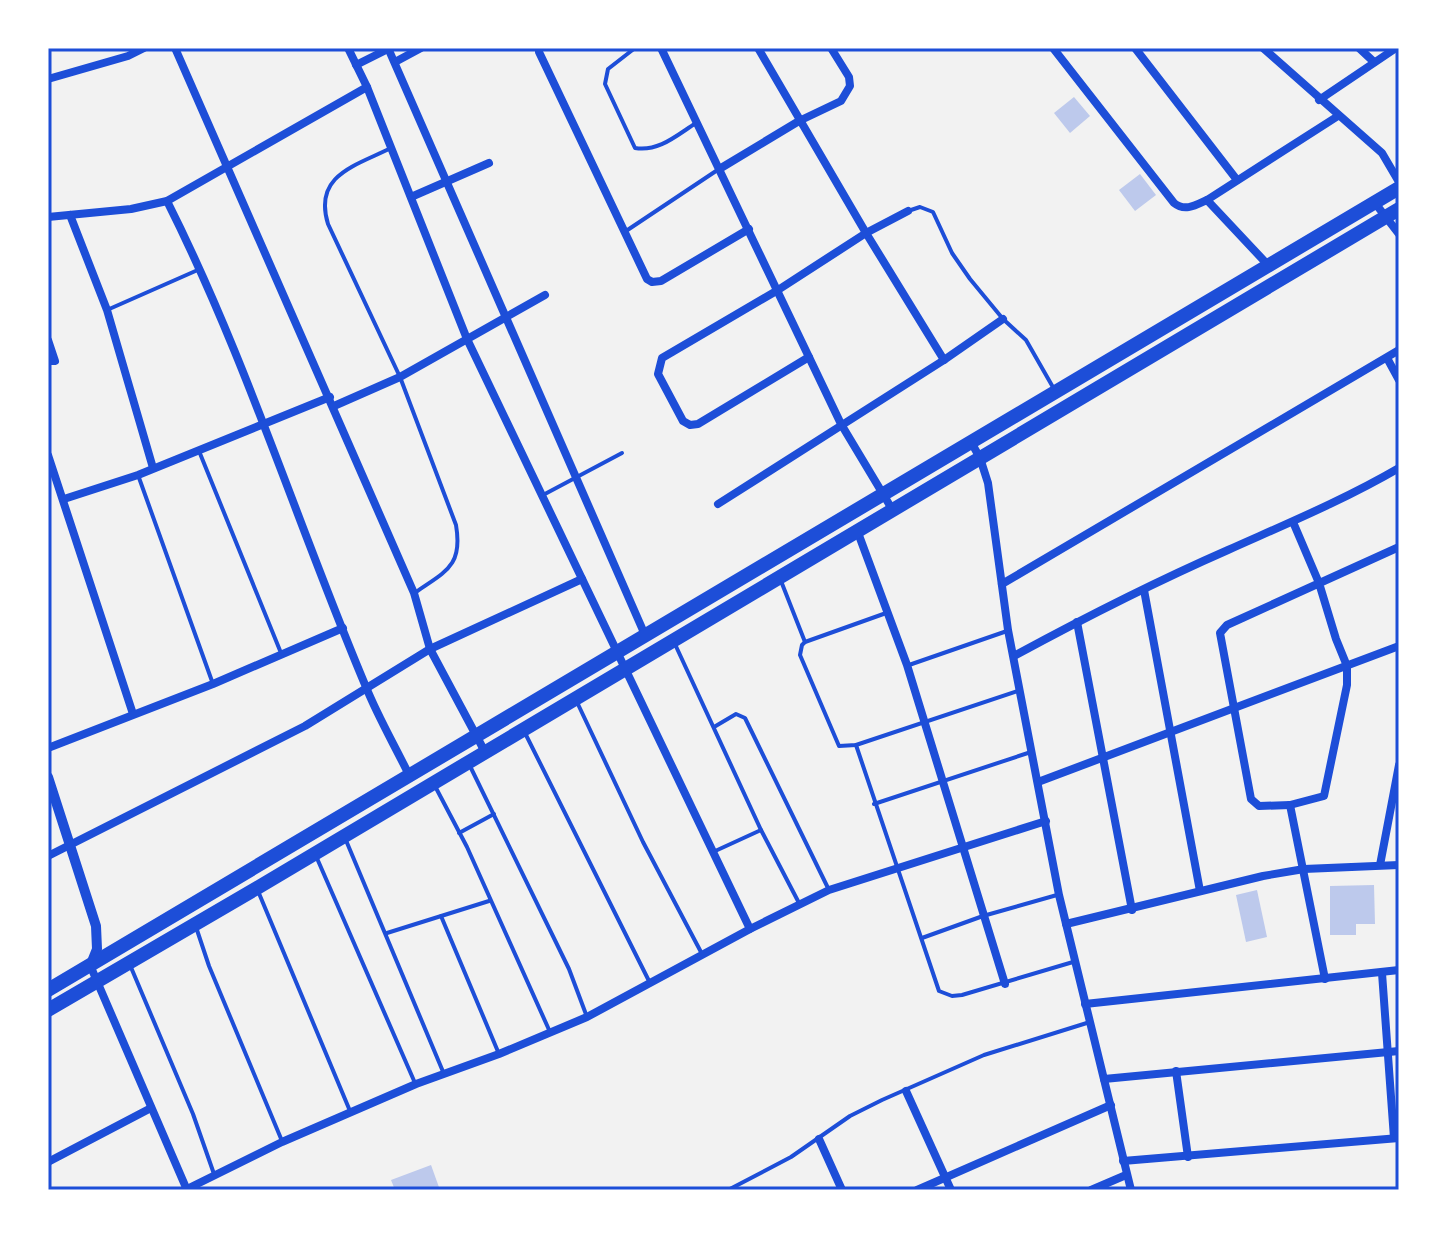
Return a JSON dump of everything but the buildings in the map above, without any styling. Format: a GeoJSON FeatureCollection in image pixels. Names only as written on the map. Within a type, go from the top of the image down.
{"type":"FeatureCollection","features":[{"type":"Feature","properties":{"kind":"highway"},"geometry":{"type":"LineString","coordinates":[[48,990],[1375,203],[1399,185]]}},
{"type":"Feature","properties":{"kind":"highway"},"geometry":{"type":"LineString","coordinates":[[48,1010],[1399,209]]}},
{"type":"Feature","properties":{"kind":"street"},"geometry":{"type":"LineString","coordinates":[[48,79],[128,56],[144,48]]}},
{"type":"Feature","properties":{"kind":"street"},"geometry":{"type":"LineString","coordinates":[[175,48],[414,593],[430,649],[485,752]]}},
{"type":"Feature","properties":{"kind":"street"},"geometry":{"type":"LineString","coordinates":[[348,48],[367,87],[467,339],[750,929]]}},
{"type":"Feature","properties":{"kind":"street"},"geometry":{"type":"LineString","coordinates":[[356,65],[388,48],[645,635]]}},
{"type":"Feature","properties":{"kind":"street"},"geometry":{"type":"LineString","coordinates":[[395,62],[421,48]]}},
{"type":"Feature","properties":{"kind":"street"},"geometry":{"type":"LineString","coordinates":[[539,48],[647,279],[661,281],[749,229]]}},
{"type":"Feature","properties":{"kind":"street"},"geometry":{"type":"LineString","coordinates":[[661,48],[841,424],[892,509]]}},
{"type":"Feature","properties":{"kind":"street"},"geometry":{"type":"LineString","coordinates":[[758,48],[944,360]]}},
{"type":"Feature","properties":{"kind":"street"},"geometry":{"type":"LineString","coordinates":[[721,168],[799,121],[841,101],[848,93],[849,77],[831,48]]}},
{"type":"Feature","properties":{"kind":"street"},"geometry":{"type":"LineString","coordinates":[[1053,48],[1180,208],[1207,200],[1338,116]]}},
{"type":"Feature","properties":{"kind":"street"},"geometry":{"type":"LineString","coordinates":[[1135,48],[1237,180]]}},
{"type":"Feature","properties":{"kind":"street"},"geometry":{"type":"LineString","coordinates":[[1263,48],[1382,153],[1399,185]]}},
{"type":"Feature","properties":{"kind":"street"},"geometry":{"type":"LineString","coordinates":[[1359,48],[1374,62]]}},
{"type":"Feature","properties":{"kind":"street"},"geometry":{"type":"LineString","coordinates":[[1319,100],[1396,48]]}},
{"type":"Feature","properties":{"kind":"street"},"geometry":{"type":"LineString","coordinates":[[48,217],[131,209],[167,201],[367,87]]}},
{"type":"Feature","properties":{"kind":"street"},"geometry":{"type":"LineString","coordinates":[[411,197],[489,163]]}},
{"type":"Feature","properties":{"kind":"street"},"geometry":{"type":"LineString","coordinates":[[1207,200],[1268,265]]}},
{"type":"Feature","properties":{"kind":"street"},"geometry":{"type":"LineString","coordinates":[[167,201],[201,269],[265,425],[367,690],[409,775]]}},
{"type":"Feature","properties":{"kind":"street"},"geometry":{"type":"LineString","coordinates":[[1375,203],[1399,234]]}},
{"type":"Feature","properties":{"kind":"street"},"geometry":{"type":"LineString","coordinates":[[809,357],[698,424],[690,425],[683,421],[658,374],[662,358],[778,290],[866,233],[908,211]]}},
{"type":"Feature","properties":{"kind":"street"},"geometry":{"type":"LineString","coordinates":[[70,215],[107,310],[153,468]]}},
{"type":"Feature","properties":{"kind":"street"},"geometry":{"type":"LineString","coordinates":[[334,406],[400,377],[545,295]]}},
{"type":"Feature","properties":{"kind":"street"},"geometry":{"type":"LineString","coordinates":[[718,504],[1003,319]]}},
{"type":"Feature","properties":{"kind":"street"},"geometry":{"type":"LineString","coordinates":[[48,340],[55,361],[48,361]]}},
{"type":"Feature","properties":{"kind":"street"},"geometry":{"type":"LineString","coordinates":[[1002,584],[1399,350]]}},
{"type":"Feature","properties":{"kind":"street"},"geometry":{"type":"LineString","coordinates":[[1387,358],[1399,380]]}},
{"type":"Feature","properties":{"kind":"street"},"geometry":{"type":"LineString","coordinates":[[64,499],[138,475],[330,397]]}},
{"type":"Feature","properties":{"kind":"street"},"geometry":{"type":"LineString","coordinates":[[971,442],[988,483],[1008,630],[1059,895],[1131,1190]]}},
{"type":"Feature","properties":{"kind":"street"},"geometry":{"type":"LineString","coordinates":[[48,455],[133,714]]}},
{"type":"Feature","properties":{"kind":"street"},"geometry":{"type":"LineString","coordinates":[[1014,656],[1077,622],[1293,522],[1399,468]]}},
{"type":"Feature","properties":{"kind":"street"},"geometry":{"type":"LineString","coordinates":[[1293,522],[1319,583],[1347,666],[1347,685],[1324,796],[1290,805],[1259,806],[1251,799],[1220,633],[1227,625],[1319,583],[1399,547]]}},
{"type":"Feature","properties":{"kind":"street"},"geometry":{"type":"LineString","coordinates":[[857,530],[907,665],[1005,984]]}},
{"type":"Feature","properties":{"kind":"street"},"geometry":{"type":"LineString","coordinates":[[48,856],[251,754],[367,690],[430,649],[582,579]]}},
{"type":"Feature","properties":{"kind":"street"},"geometry":{"type":"LineString","coordinates":[[1144,590],[1200,891]]}},
{"type":"Feature","properties":{"kind":"street"},"geometry":{"type":"LineString","coordinates":[[1077,622],[1132,910]]}},
{"type":"Feature","properties":{"kind":"street"},"geometry":{"type":"LineString","coordinates":[[48,748],[213,684],[343,628]]}},
{"type":"Feature","properties":{"kind":"street"},"geometry":{"type":"LineString","coordinates":[[1038,782],[1399,646]]}},
{"type":"Feature","properties":{"kind":"street"},"geometry":{"type":"LineString","coordinates":[[1380,865],[1399,765]]}},
{"type":"Feature","properties":{"kind":"street"},"geometry":{"type":"LineString","coordinates":[[48,777],[96,926],[97,949],[90,965],[187,1190],[282,1142],[416,1084],[587,1017],[799,903],[829,890],[1046,821]]}},
{"type":"Feature","properties":{"kind":"street"},"geometry":{"type":"LineString","coordinates":[[1290,805],[1325,979]]}},
{"type":"Feature","properties":{"kind":"street"},"geometry":{"type":"LineString","coordinates":[[1066,924],[1304,869],[1399,865]]}},
{"type":"Feature","properties":{"kind":"street"},"geometry":{"type":"LineString","coordinates":[[1085,1004],[1399,970]]}},
{"type":"Feature","properties":{"kind":"street"},"geometry":{"type":"LineString","coordinates":[[1123,1161],[1396,1138],[1382,973]]}},
{"type":"Feature","properties":{"kind":"street"},"geometry":{"type":"LineString","coordinates":[[1104,1079],[1399,1051]]}},
{"type":"Feature","properties":{"kind":"street"},"geometry":{"type":"LineString","coordinates":[[1176,1071],[1188,1157]]}},
{"type":"Feature","properties":{"kind":"street"},"geometry":{"type":"LineString","coordinates":[[906,1091],[951,1190]]}},
{"type":"Feature","properties":{"kind":"street"},"geometry":{"type":"LineString","coordinates":[[917,1190],[1111,1105]]}},
{"type":"Feature","properties":{"kind":"street"},"geometry":{"type":"LineString","coordinates":[[48,1162],[151,1108]]}},
{"type":"Feature","properties":{"kind":"street"},"geometry":{"type":"LineString","coordinates":[[819,1139],[842,1190]]}},
{"type":"Feature","properties":{"kind":"street"},"geometry":{"type":"LineString","coordinates":[[1091,1190],[1126,1175]]}},
{"type":"Feature","properties":{"kind":"lane"},"geometry":{"type":"LineString","coordinates":[[635,48],[608,69],[605,84],[635,148],[647,150],[657,147],[698,122]]}},
{"type":"Feature","properties":{"kind":"lane"},"geometry":{"type":"LineString","coordinates":[[391,148],[341,174],[329,185],[324,196],[324,210],[400,377],[456,525],[459,544],[451,567],[414,593]]}},
{"type":"Feature","properties":{"kind":"lane"},"geometry":{"type":"LineString","coordinates":[[624,232],[721,168]]}},
{"type":"Feature","properties":{"kind":"lane"},"geometry":{"type":"LineString","coordinates":[[908,211],[920,207],[933,212],[952,253],[1003,319],[1026,340],[1056,391]]}},
{"type":"Feature","properties":{"kind":"lane"},"geometry":{"type":"LineString","coordinates":[[107,310],[201,269]]}},
{"type":"Feature","properties":{"kind":"lane"},"geometry":{"type":"LineString","coordinates":[[199,451],[281,655]]}},
{"type":"Feature","properties":{"kind":"lane"},"geometry":{"type":"LineString","coordinates":[[542,495],[622,453]]}},
{"type":"Feature","properties":{"kind":"lane"},"geometry":{"type":"LineString","coordinates":[[138,475],[213,684]]}},
{"type":"Feature","properties":{"kind":"lane"},"geometry":{"type":"LineString","coordinates":[[780,577],[805,642]]}},
{"type":"Feature","properties":{"kind":"lane"},"geometry":{"type":"LineString","coordinates":[[889,612],[802,645],[800,655],[839,746],[856,745],[1020,691]]}},
{"type":"Feature","properties":{"kind":"lane"},"geometry":{"type":"LineString","coordinates":[[907,665],[1008,630]]}},
{"type":"Feature","properties":{"kind":"lane"},"geometry":{"type":"LineString","coordinates":[[673,640],[761,830],[799,903]]}},
{"type":"Feature","properties":{"kind":"lane"},"geometry":{"type":"LineString","coordinates":[[575,698],[643,842],[702,956]]}},
{"type":"Feature","properties":{"kind":"lane"},"geometry":{"type":"LineString","coordinates":[[714,727],[736,714],[745,718],[829,890]]}},
{"type":"Feature","properties":{"kind":"lane"},"geometry":{"type":"LineString","coordinates":[[523,729],[650,984]]}},
{"type":"Feature","properties":{"kind":"lane"},"geometry":{"type":"LineString","coordinates":[[856,745],[939,991],[952,996],[962,995],[1075,961]]}},
{"type":"Feature","properties":{"kind":"lane"},"geometry":{"type":"LineString","coordinates":[[874,804],[1032,752]]}},
{"type":"Feature","properties":{"kind":"lane"},"geometry":{"type":"LineString","coordinates":[[468,762],[569,969],[587,1017]]}},
{"type":"Feature","properties":{"kind":"lane"},"geometry":{"type":"LineString","coordinates":[[434,783],[550,1032]]}},
{"type":"Feature","properties":{"kind":"lane"},"geometry":{"type":"LineString","coordinates":[[459,833],[494,814]]}},
{"type":"Feature","properties":{"kind":"lane"},"geometry":{"type":"LineString","coordinates":[[713,852],[761,830]]}},
{"type":"Feature","properties":{"kind":"lane"},"geometry":{"type":"LineString","coordinates":[[344,836],[444,1074]]}},
{"type":"Feature","properties":{"kind":"lane"},"geometry":{"type":"LineString","coordinates":[[315,854],[416,1084]]}},
{"type":"Feature","properties":{"kind":"lane"},"geometry":{"type":"LineString","coordinates":[[257,888],[351,1113]]}},
{"type":"Feature","properties":{"kind":"lane"},"geometry":{"type":"LineString","coordinates":[[922,938],[983,916],[1059,895]]}},
{"type":"Feature","properties":{"kind":"lane"},"geometry":{"type":"LineString","coordinates":[[387,933],[489,901]]}},
{"type":"Feature","properties":{"kind":"lane"},"geometry":{"type":"LineString","coordinates":[[441,916],[499,1054]]}},
{"type":"Feature","properties":{"kind":"lane"},"geometry":{"type":"LineString","coordinates":[[195,925],[282,1142]]}},
{"type":"Feature","properties":{"kind":"lane"},"geometry":{"type":"LineString","coordinates":[[129,963],[193,1114],[214,1174]]}},
{"type":"Feature","properties":{"kind":"lane"},"geometry":{"type":"LineString","coordinates":[[728,1190],[791,1157],[850,1116],[984,1055],[1090,1022]]}}]}
